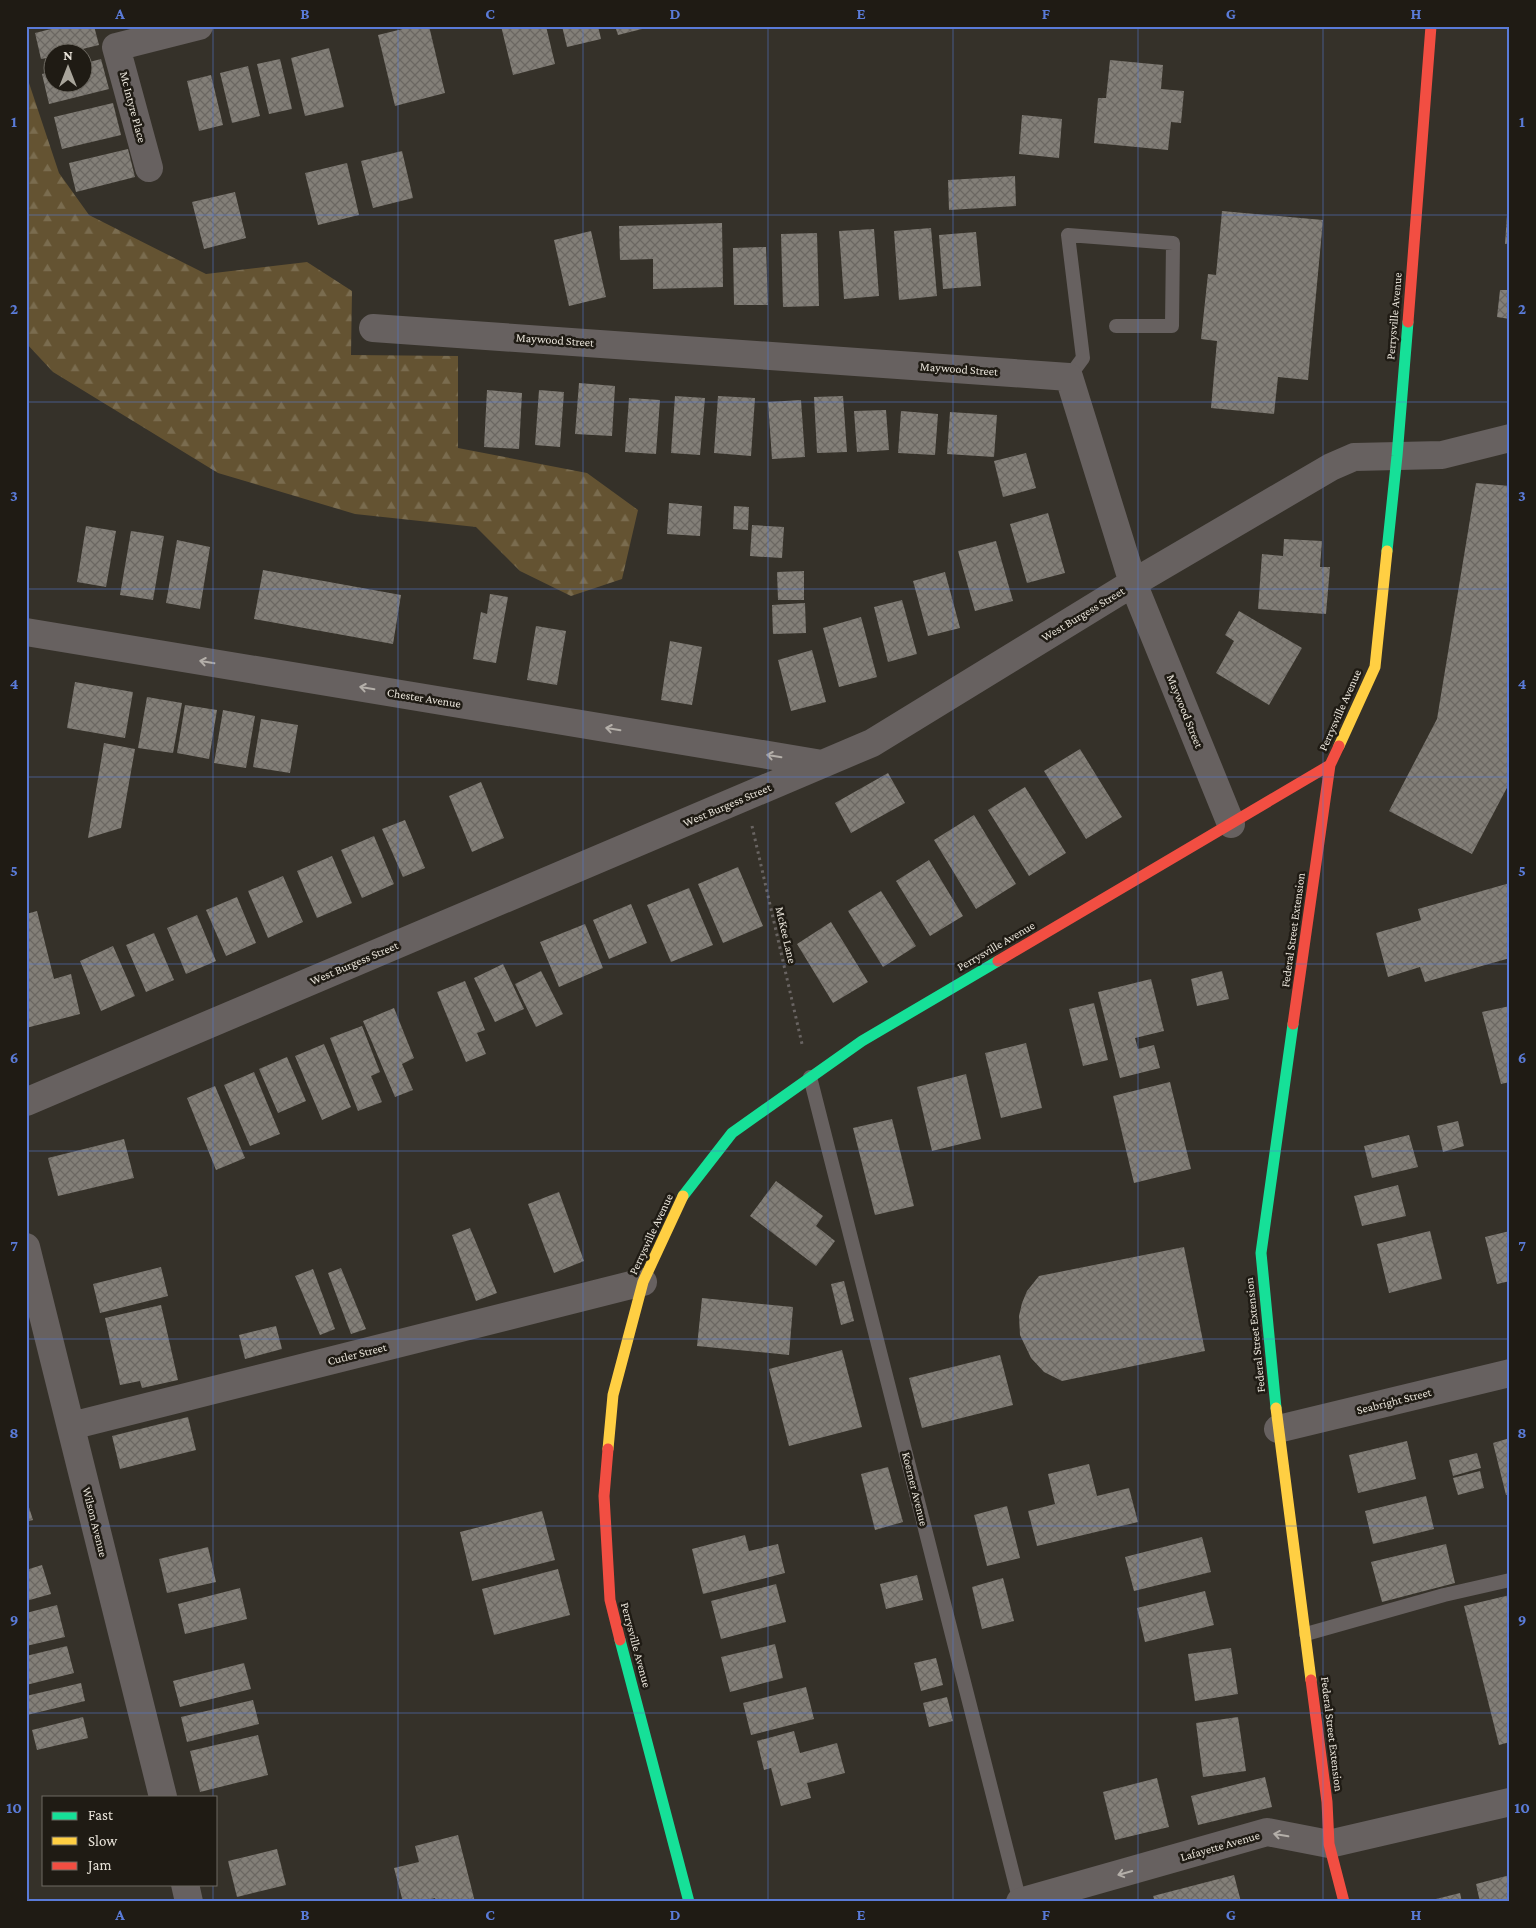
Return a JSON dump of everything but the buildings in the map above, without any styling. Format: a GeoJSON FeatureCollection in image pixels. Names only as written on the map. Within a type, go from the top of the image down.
{"type":"FeatureCollection","features":[{"type":"Feature","properties":{"kind":"main road","name":"Perrysville Avenue"},"geometry":{"type":"LineString","coordinates":[[689,1902],[610,1600],[604,1496],[613,1395],[643,1282],[679,1201],[732,1133],[862,1041],[1330,766],[1375,667],[1397,456],[1431,26]]}},
{"type":"Feature","properties":{"kind":"main road","name":"Federal Street Extension"},"geometry":{"type":"LineString","coordinates":[[1330,766],[1261,1253],[1278,1429],[1327,1802],[1329,1844],[1344,1902]]}},
{"type":"Feature","properties":{"kind":"street","name":"Mc Intyre Place"},"geometry":{"type":"LineString","coordinates":[[149,168],[116,47],[199,26]]}},
{"type":"Feature","properties":{"kind":"street","name":"Maywood Street"},"geometry":{"type":"LineString","coordinates":[[374,328],[1069,377],[1133,583],[1231,824]]}},
{"type":"Feature","properties":{"kind":"street","name":"West Burgess Street"},"geometry":{"type":"LineString","coordinates":[[26,1102],[872,743],[1133,583],[1331,467],[1354,457],[1442,455],[1510,438]]}},
{"type":"Feature","properties":{"kind":"street","name":"Chester Avenue"},"geometry":{"type":"LineString","coordinates":[[26,632],[822,764]]}},
{"type":"Feature","properties":{"kind":"street","name":"Wilson Avenue"},"geometry":{"type":"LineString","coordinates":[[26,1246],[163,1796]]}},
{"type":"Feature","properties":{"kind":"street","name":"Cutler Street"},"geometry":{"type":"LineString","coordinates":[[71,1426],[643,1282]]}},
{"type":"Feature","properties":{"kind":"street","name":"Seabright Street"},"geometry":{"type":"LineString","coordinates":[[1278,1429],[1510,1373]]}},
{"type":"Feature","properties":{"kind":"street","name":"Lafayette Avenue"},"geometry":{"type":"LineString","coordinates":[[1020,1902],[1267,1832],[1329,1844],[1510,1802]]}},
{"type":"Feature","properties":{"kind":"street"},"geometry":{"type":"LineString","coordinates":[[185,1886],[189,1902]]}},
{"type":"Feature","properties":{"kind":"lane"},"geometry":{"type":"LineString","coordinates":[[1069,377],[1083,358],[1068,235],[1173,243],[1172,326],[1116,326]]}},
{"type":"Feature","properties":{"kind":"lane","name":"Koerner Avenue"},"geometry":{"type":"LineString","coordinates":[[810,1077],[1020,1902]]}},
{"type":"Feature","properties":{"kind":"lane"},"geometry":{"type":"LineString","coordinates":[[1306,1634],[1444,1595],[1510,1580]]}},
{"type":"Feature","properties":{"kind":"path","name":"McKee Lane"},"geometry":{"type":"LineString","coordinates":[[745,797],[810,1077]]}},
{"type":"Feature","properties":{"kind":"green space"},"geometry":{"type":"Polygon","coordinates":[[[26,74],[59,173],[89,215],[206,274],[307,262],[352,291],[351,355],[458,356],[458,448],[587,473],[638,510],[622,579],[571,596],[520,571],[476,527],[355,514],[218,473],[53,372],[26,343],[26,74]]]}},
{"type":"Feature","properties":{"kind":"traffic: fast"},"geometry":{"type":"LineString","coordinates":[[1387,551],[1408,322]]}},
{"type":"Feature","properties":{"kind":"traffic: fast"},"geometry":{"type":"LineString","coordinates":[[683,1196],[732,1133],[862,1041],[998,961]]}},
{"type":"Feature","properties":{"kind":"traffic: fast"},"geometry":{"type":"LineString","coordinates":[[1276,1408],[1261,1253],[1293,1024]]}},
{"type":"Feature","properties":{"kind":"traffic: fast"},"geometry":{"type":"LineString","coordinates":[[620,1640],[689,1902]]}},
{"type":"Feature","properties":{"kind":"traffic: slow"},"geometry":{"type":"LineString","coordinates":[[1339,746],[1375,667],[1387,551]]}},
{"type":"Feature","properties":{"kind":"traffic: slow"},"geometry":{"type":"LineString","coordinates":[[608,1449],[613,1395],[643,1282],[683,1196]]}},
{"type":"Feature","properties":{"kind":"traffic: slow"},"geometry":{"type":"LineString","coordinates":[[1276,1408],[1311,1680]]}},
{"type":"Feature","properties":{"kind":"traffic: jam"},"geometry":{"type":"LineString","coordinates":[[1408,322],[1431,26]]}},
{"type":"Feature","properties":{"kind":"traffic: jam"},"geometry":{"type":"LineString","coordinates":[[998,961],[1330,765],[1339,746]]}},
{"type":"Feature","properties":{"kind":"traffic: jam"},"geometry":{"type":"LineString","coordinates":[[1293,1024],[1330,765]]}},
{"type":"Feature","properties":{"kind":"traffic: jam"},"geometry":{"type":"LineString","coordinates":[[608,1449],[604,1496],[610,1600],[620,1640]]}},
{"type":"Feature","properties":{"kind":"traffic: jam"},"geometry":{"type":"LineString","coordinates":[[1311,1680],[1327,1802],[1329,1844],[1344,1902]]}}]}
